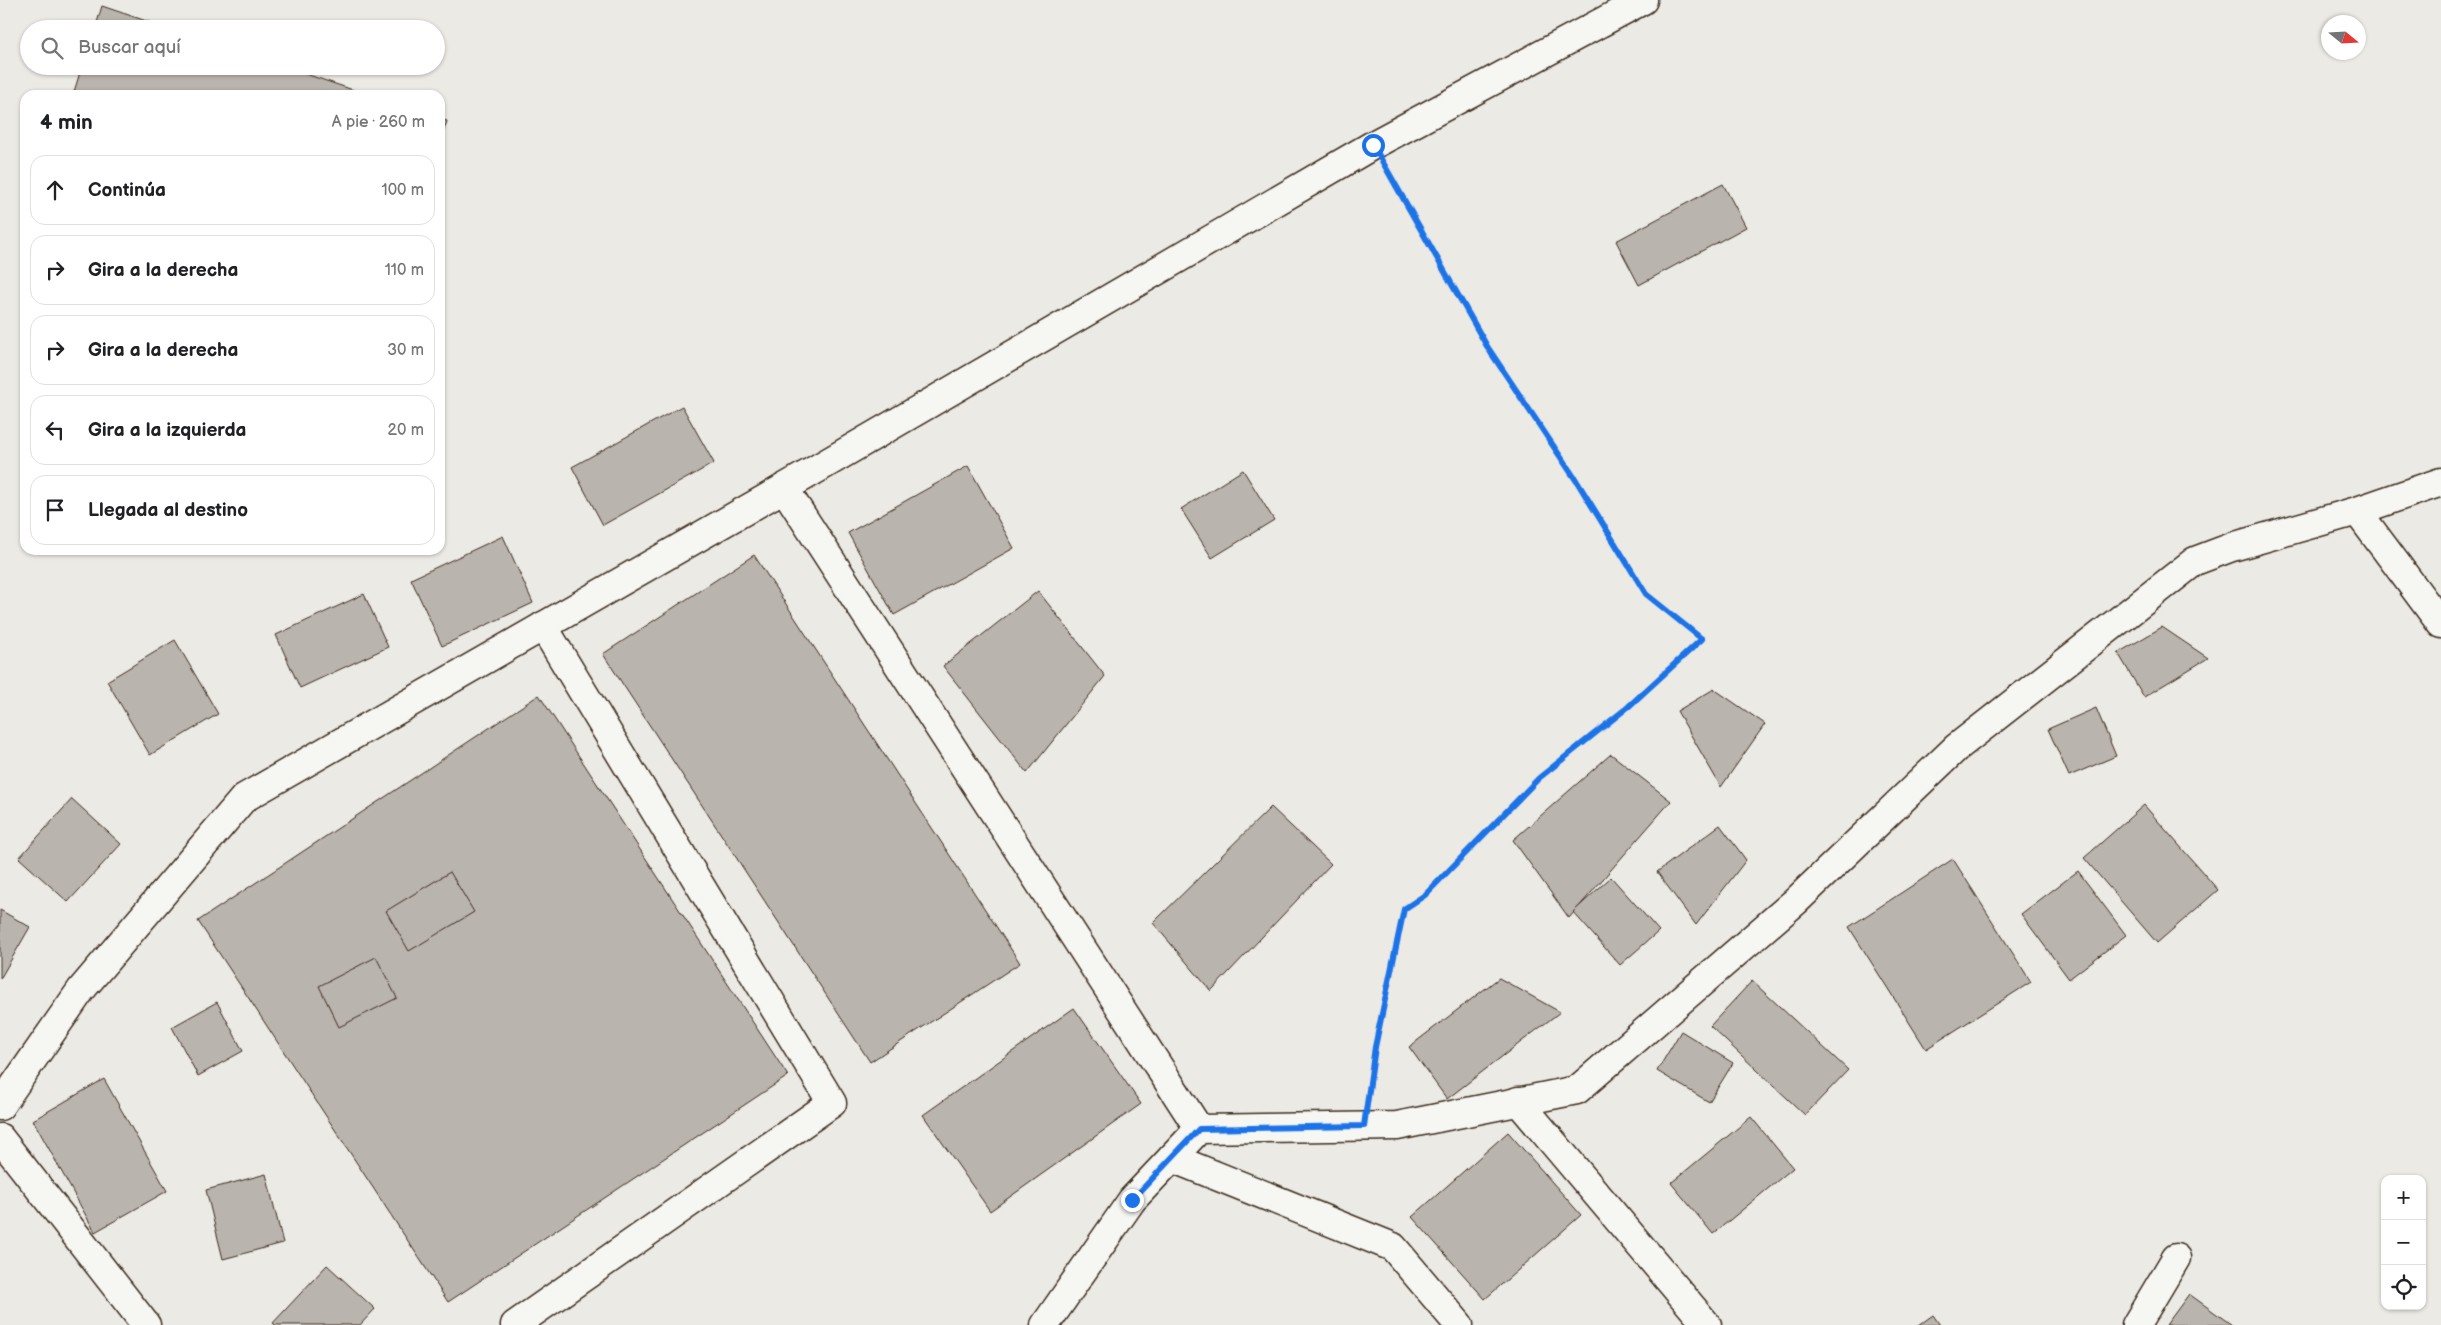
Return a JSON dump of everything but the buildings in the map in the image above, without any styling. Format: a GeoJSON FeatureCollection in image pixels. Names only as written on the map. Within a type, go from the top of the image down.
{"type":"FeatureCollection","features":[{"type":"Feature","properties":{"kind":"street"},"geometry":{"type":"LineString","coordinates":[[0,1106],[80,990],[244,798],[784,488],[1373,145],[1643,0]]}},
{"type":"Feature","properties":{"kind":"street"},"geometry":{"type":"LineString","coordinates":[[1045,1325],[1132,1200],[1199,1129],[1397,1126],[1576,1090],[1796,901],[1956,748],[2195,562],[2232,547],[2357,511],[2441,482]]}},
{"type":"Feature","properties":{"kind":"street"},"geometry":{"type":"LineString","coordinates":[[784,488],[1199,1129]]}},
{"type":"Feature","properties":{"kind":"street"},"geometry":{"type":"LineString","coordinates":[[2357,511],[2441,624]]}},
{"type":"Feature","properties":{"kind":"street"},"geometry":{"type":"LineString","coordinates":[[515,1325],[832,1103],[543,626]]}},
{"type":"Feature","properties":{"kind":"street"},"geometry":{"type":"LineString","coordinates":[[1518,1101],[1707,1325]]}},
{"type":"Feature","properties":{"kind":"street"},"geometry":{"type":"LineString","coordinates":[[0,1138],[146,1325]]}},
{"type":"Feature","properties":{"kind":"street"},"geometry":{"type":"LineString","coordinates":[[1172,1158],[1394,1247],[1459,1325]]}},
{"type":"Feature","properties":{"kind":"street"},"geometry":{"type":"LineString","coordinates":[[2136,1325],[2176,1258]]}},
{"type":"Feature","properties":{"kind":"path"},"geometry":{"type":"LineString","coordinates":[[1364,1126],[1375,1047],[1404,909],[1425,895],[1539,778],[1628,707],[1702,639],[1646,594],[1576,480],[1488,348],[1373,145]]}},
{"type":"Feature","properties":{"kind":"route"},"geometry":{"type":"LineString","coordinates":[[1132,1200],[1199,1129],[1364,1126],[1375,1047],[1404,909],[1425,895],[1539,778],[1628,707],[1702,639],[1646,594],[1576,480],[1488,348],[1373,145]]}}]}
